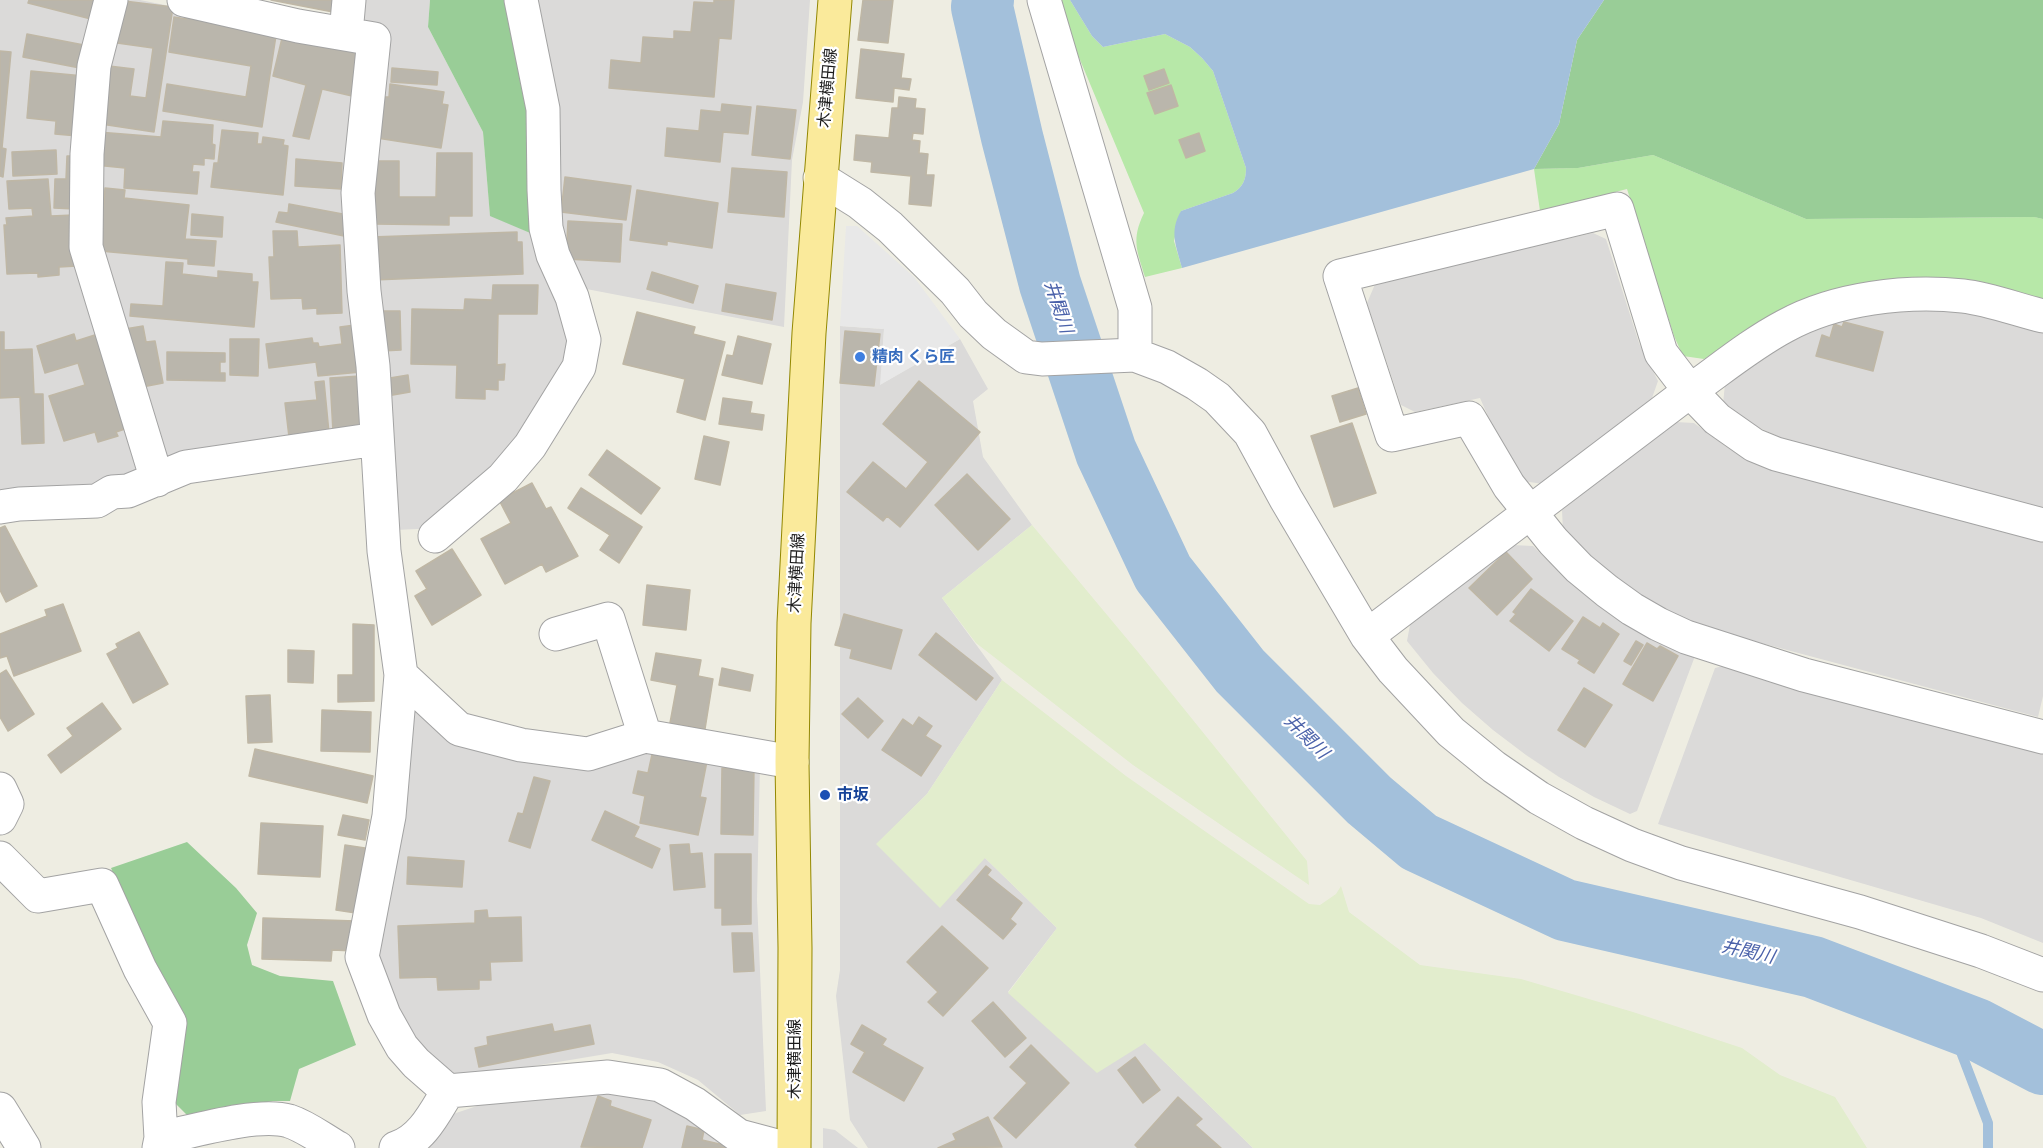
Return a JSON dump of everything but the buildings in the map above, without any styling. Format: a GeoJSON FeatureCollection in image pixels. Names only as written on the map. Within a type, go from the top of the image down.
{"type":"FeatureCollection","features":[{"type":"Feature","properties":{"kind":"main road","name":"木津横田線"},"geometry":{"type":"LineString","coordinates":[[794,1148],[795,948],[792,762],[796,578],[809,333],[835,0]]}},
{"type":"Feature","properties":{"kind":"street"},"geometry":{"type":"LineString","coordinates":[[111,0],[94,66],[87,154],[86,247],[157,480]]}},
{"type":"Feature","properties":{"kind":"street"},"geometry":{"type":"LineString","coordinates":[[184,0],[298,26],[374,39],[358,193],[364,291],[373,366],[384,551],[401,675],[389,816],[362,957],[384,1015],[397,1039],[416,1063],[448,1091],[608,1077],[660,1085],[695,1104],[739,1136],[784,1148]]}},
{"type":"Feature","properties":{"kind":"street"},"geometry":{"type":"LineString","coordinates":[[346,33],[349,0]]}},
{"type":"Feature","properties":{"kind":"street"},"geometry":{"type":"LineString","coordinates":[[435,536],[503,478],[530,446],[579,367],[584,340],[572,297],[553,255],[546,228],[543,109],[521,0]]}},
{"type":"Feature","properties":{"kind":"street"},"geometry":{"type":"LineString","coordinates":[[1044,0],[1135,308],[1123,356]]}},
{"type":"Feature","properties":{"kind":"street"},"geometry":{"type":"LineString","coordinates":[[820,178],[860,203],[897,233],[956,291],[973,314],[994,334],[1026,357],[1123,356],[1167,367],[1217,398],[1250,433],[1367,636],[1393,670],[1451,732],[1494,767],[1539,798],[1584,823],[1632,845],[1681,863],[1881,918],[1981,951],[2043,975]]}},
{"type":"Feature","properties":{"kind":"street"},"geometry":{"type":"LineString","coordinates":[[2043,525],[1776,454],[1755,445],[1717,419],[1690,391],[1661,353],[1617,209],[1340,276],[1392,435],[1469,418],[1509,486],[1553,542],[1607,591],[1632,609],[1686,637],[1804,675],[2043,737]]}},
{"type":"Feature","properties":{"kind":"street"},"geometry":{"type":"LineString","coordinates":[[1367,636],[1690,391],[1785,326],[1822,312],[1869,299],[1901,295],[1965,296],[2043,316]]}},
{"type":"Feature","properties":{"kind":"street"},"geometry":{"type":"LineString","coordinates":[[0,507],[19,504],[97,501],[112,492],[128,491],[186,467],[377,439]]}},
{"type":"Feature","properties":{"kind":"street"},"geometry":{"type":"LineString","coordinates":[[556,634],[608,619],[645,736]]}},
{"type":"Feature","properties":{"kind":"street"},"geometry":{"type":"LineString","coordinates":[[401,675],[459,729],[521,745],[588,754],[645,736],[792,762]]}},
{"type":"Feature","properties":{"kind":"street"},"geometry":{"type":"LineString","coordinates":[[0,789],[7,804],[0,818]]}},
{"type":"Feature","properties":{"kind":"street"},"geometry":{"type":"LineString","coordinates":[[0,858],[38,896],[102,885],[140,969],[170,1023],[159,1102],[160,1143],[255,1119],[272,1118],[288,1121],[304,1128],[338,1148]]}},
{"type":"Feature","properties":{"kind":"street"},"geometry":{"type":"LineString","coordinates":[[409,1144],[430,1120],[448,1091]]}},
{"type":"Feature","properties":{"kind":"street"},"geometry":{"type":"LineString","coordinates":[[0,1110],[24,1148]]}},
{"type":"Feature","properties":{"kind":"shaded area"},"geometry":{"type":"Polygon","coordinates":[[[0,0],[107,0],[79,230],[143,473],[103,487],[0,491],[0,0]]]}},
{"type":"Feature","properties":{"kind":"shaded area"},"geometry":{"type":"Polygon","coordinates":[[[115,0],[140,0],[358,44],[368,431],[167,467],[106,296],[97,100],[115,0]]]}},
{"type":"Feature","properties":{"kind":"shaded area"},"geometry":{"type":"Polygon","coordinates":[[[352,0],[430,0],[428,27],[483,132],[490,215],[542,238],[574,340],[567,367],[518,445],[440,528],[395,530],[352,0]]]}},
{"type":"Feature","properties":{"kind":"shaded area"},"geometry":{"type":"Polygon","coordinates":[[[530,0],[810,0],[803,102],[792,160],[784,327],[576,287],[562,258],[530,0]]]}},
{"type":"Feature","properties":{"kind":"shaded area"},"geometry":{"type":"Polygon","coordinates":[[[846,226],[857,226],[914,277],[960,339],[880,385],[884,329],[840,326],[846,226]]]}},
{"type":"Feature","properties":{"kind":"shaded area"},"geometry":{"type":"Polygon","coordinates":[[[1593,233],[1606,239],[1639,343],[1658,381],[1652,398],[1544,484],[1522,481],[1499,441],[1480,398],[1415,412],[1401,405],[1367,303],[1376,282],[1593,233]]]}},
{"type":"Feature","properties":{"kind":"shaded area"},"geometry":{"type":"Polygon","coordinates":[[[1918,309],[1964,312],[2043,333],[2043,510],[1784,439],[1751,424],[1723,404],[1725,384],[1788,342],[1816,328],[1846,318],[1881,311],[1918,309]]]}},
{"type":"Feature","properties":{"kind":"shaded area"},"geometry":{"type":"Polygon","coordinates":[[[840,326],[884,329],[881,384],[960,339],[988,389],[973,401],[983,457],[1032,525],[942,598],[1002,680],[927,794],[877,844],[985,858],[1057,928],[1008,992],[1145,1043],[1253,1148],[868,1148],[850,1120],[836,996],[840,970],[840,326]]]}},
{"type":"Feature","properties":{"kind":"shaded area"},"geometry":{"type":"Polygon","coordinates":[[[1675,422],[1694,423],[1728,448],[1748,459],[2043,540],[2043,696],[2038,717],[1716,631],[1681,617],[1647,599],[1599,565],[1563,531],[1562,510],[1675,422]]]}},
{"type":"Feature","properties":{"kind":"shaded area"},"geometry":{"type":"Polygon","coordinates":[[[1512,545],[1533,546],[1565,578],[1602,607],[1695,656],[1637,811],[1630,814],[1594,797],[1526,755],[1462,703],[1407,641],[1410,625],[1512,545]]]}},
{"type":"Feature","properties":{"kind":"shaded area"},"geometry":{"type":"Polygon","coordinates":[[[1723,666],[2043,752],[2043,943],[1981,918],[1658,824],[1715,668],[1723,666]]]}},
{"type":"Feature","properties":{"kind":"shaded area"},"geometry":{"type":"Polygon","coordinates":[[[397,674],[539,763],[649,742],[760,765],[757,900],[766,1111],[740,1115],[698,1080],[658,1062],[612,1053],[462,1078],[421,1051],[384,991],[376,947],[397,674]]]}},
{"type":"Feature","properties":{"kind":"shaded area"},"geometry":{"type":"Polygon","coordinates":[[[610,1081],[675,1097],[735,1148],[429,1148],[453,1114],[480,1105],[610,1081]]]}},
{"type":"Feature","properties":{"kind":"shaded area"},"geometry":{"type":"Polygon","coordinates":[[[823,1128],[835,1130],[858,1148],[823,1148],[823,1128]]]}},
{"type":"Feature","properties":{"kind":"green space"},"geometry":{"type":"Polygon","coordinates":[[[430,0],[510,0],[533,110],[542,238],[490,216],[483,132],[428,27],[430,0]]]}},
{"type":"Feature","properties":{"kind":"green space"},"geometry":{"type":"Polygon","coordinates":[[[1055,0],[1070,0],[1092,36],[1103,47],[1165,34],[1190,47],[1213,71],[1246,168],[1245,176],[1242,186],[1233,193],[1181,211],[1174,241],[1182,268],[1145,277],[1136,238],[1144,213],[1055,0]]]}},
{"type":"Feature","properties":{"kind":"green space"},"geometry":{"type":"Polygon","coordinates":[[[1604,0],[2043,0],[2043,219],[2034,217],[1806,219],[1653,155],[1578,168],[1534,169],[1559,124],[1577,40],[1604,0]]]}},
{"type":"Feature","properties":{"kind":"green space"},"geometry":{"type":"Polygon","coordinates":[[[1653,155],[1806,219],[2034,217],[2043,219],[2043,300],[1968,281],[1729,344],[1704,359],[1683,356],[1674,336],[1627,189],[1540,211],[1534,169],[1578,168],[1653,155]]]}},
{"type":"Feature","properties":{"kind":"green space"},"geometry":{"type":"Polygon","coordinates":[[[1032,525],[1307,861],[1309,885],[1133,765],[976,643],[942,598],[1032,525]]]}},
{"type":"Feature","properties":{"kind":"green space"},"geometry":{"type":"Polygon","coordinates":[[[1002,680],[1126,776],[1309,904],[1320,905],[1336,894],[1341,886],[1349,912],[1420,965],[1521,979],[1633,1012],[1742,1048],[1780,1075],[1835,1097],[1867,1148],[1253,1148],[1145,1043],[1097,1073],[1008,993],[1057,928],[985,858],[940,908],[876,844],[927,794],[1002,680]]]}},
{"type":"Feature","properties":{"kind":"green space"},"geometry":{"type":"Polygon","coordinates":[[[187,842],[236,888],[257,913],[247,945],[252,965],[280,976],[333,981],[356,1045],[299,1069],[290,1101],[273,1101],[188,1116],[175,1103],[186,1020],[153,962],[111,868],[187,842]]]}},
{"type":"Feature","properties":{"kind":"water"},"geometry":{"type":"Polygon","coordinates":[[[1070,0],[1604,0],[1577,40],[1559,124],[1534,169],[1182,268],[1174,232],[1181,211],[1233,193],[1242,186],[1245,176],[1246,168],[1213,71],[1190,47],[1165,34],[1103,47],[1092,36],[1070,0]]]}},
{"type":"Feature","properties":{"kind":"waterway","name":"井関川"},"geometry":{"type":"LineString","coordinates":[[983,0],[982,7],[1012,137],[1050,284],[1106,452],[1163,573],[1240,671],[1369,800],[1419,842],[1565,910],[1813,967],[1976,1029],[2043,1064]]}},
{"type":"Feature","properties":{"kind":"waterway"},"geometry":{"type":"LineString","coordinates":[[1936,1013],[1950,1030],[1961,1052],[1988,1123],[1988,1148]]}},
{"type":"Feature","properties":{"kind":"place","name":"精肉 くら匠"},"geometry":{"type":"Point","coordinates":[860,357]}},
{"type":"Feature","properties":{"kind":"place","name":"市坂"},"geometry":{"type":"Point","coordinates":[825,795]}}]}
